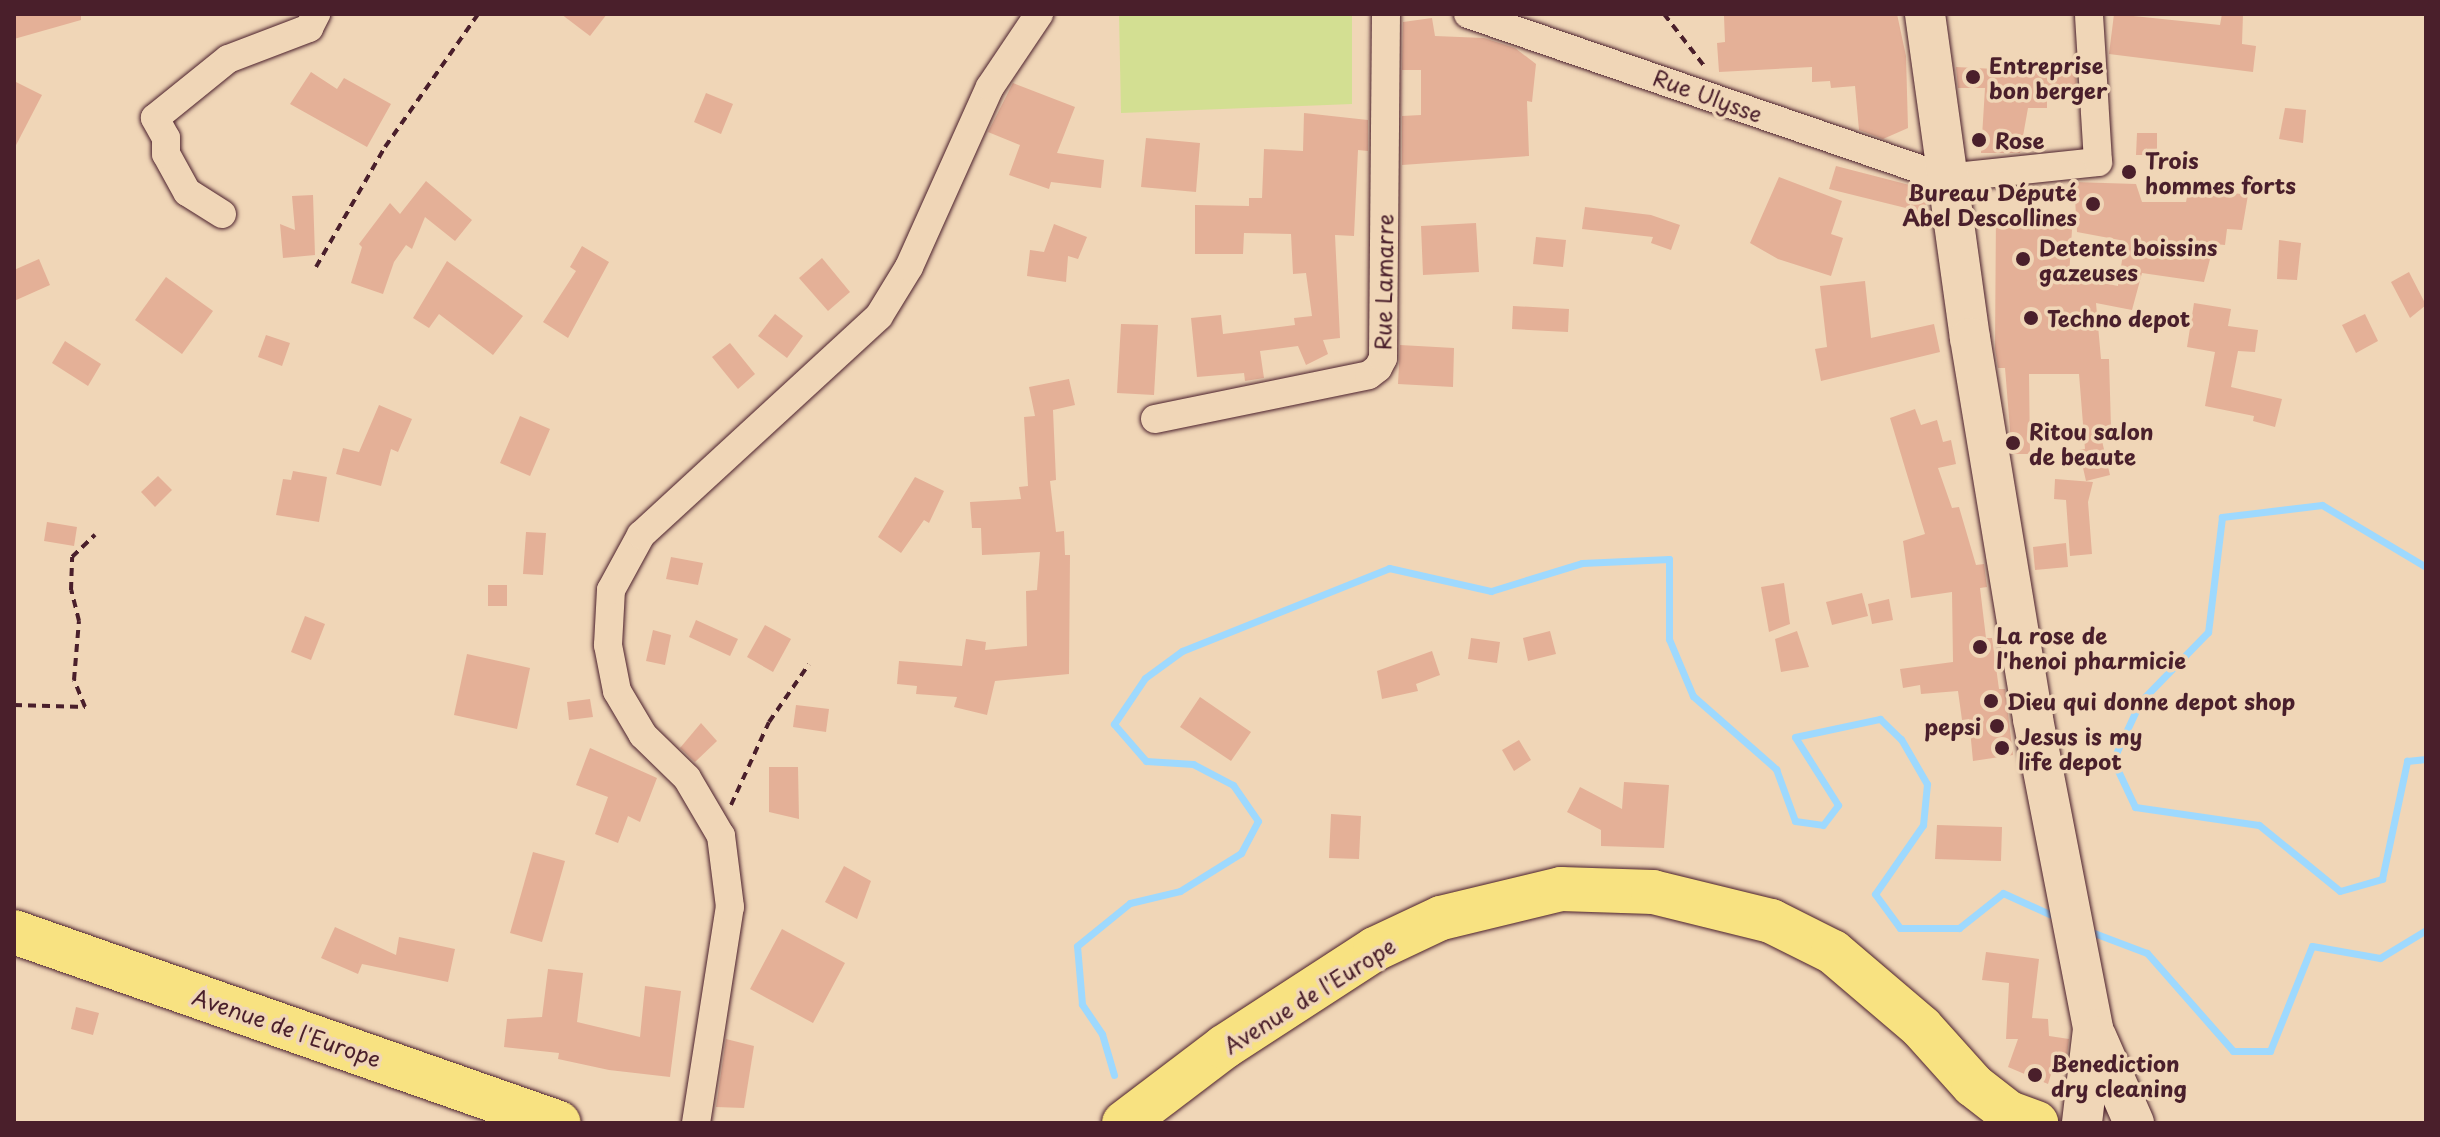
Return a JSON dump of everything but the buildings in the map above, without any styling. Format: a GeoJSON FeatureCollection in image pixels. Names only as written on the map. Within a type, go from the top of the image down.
{"type":"FeatureCollection","features":[{"type":"Feature","properties":{"kind":"main road"},"geometry":{"type":"LineString","coordinates":[[1925,14],[1946,178],[2066,898],[2093,1029],[2134,1123]]}},
{"type":"Feature","properties":{"kind":"main road","name":"Avenue de l'Europe"},"geometry":{"type":"LineString","coordinates":[[1124,1123],[1224,1047],[1375,949],[1441,918],[1561,889],[1653,892],[1771,921],[1833,952],[1921,1027],[1983,1104],[2036,1123]]}},
{"type":"Feature","properties":{"kind":"main road","name":"Avenue de l'Europe"},"geometry":{"type":"LineString","coordinates":[[14,932],[559,1123]]}},
{"type":"Feature","properties":{"kind":"main road"},"geometry":{"type":"LineString","coordinates":[[2082,1123],[2093,1029]]}},
{"type":"Feature","properties":{"kind":"street"},"geometry":{"type":"LineString","coordinates":[[222,214],[187,192],[166,154],[166,138],[155,118],[228,59],[309,28],[316,14]]}},
{"type":"Feature","properties":{"kind":"street"},"geometry":{"type":"LineString","coordinates":[[696,1123],[730,907],[721,836],[687,778],[643,735],[617,691],[608,645],[611,590],[641,535],[879,316],[909,267],[990,87],[1039,14]]}},
{"type":"Feature","properties":{"kind":"street","name":"Rue Lamarre"},"geometry":{"type":"LineString","coordinates":[[1155,419],[1369,375],[1378,368],[1383,358],[1386,14]]}},
{"type":"Feature","properties":{"kind":"street","name":"Rue Ulysse"},"geometry":{"type":"LineString","coordinates":[[1468,14],[1946,178]]}},
{"type":"Feature","properties":{"kind":"street"},"geometry":{"type":"LineString","coordinates":[[1946,178],[2098,162],[2089,14]]}},
{"type":"Feature","properties":{"kind":"path"},"geometry":{"type":"LineString","coordinates":[[316,267],[385,147],[478,14]]}},
{"type":"Feature","properties":{"kind":"path"},"geometry":{"type":"LineString","coordinates":[[1664,14],[1737,106]]}},
{"type":"Feature","properties":{"kind":"path"},"geometry":{"type":"LineString","coordinates":[[14,705],[85,707],[74,680],[79,621],[71,590],[72,557],[95,535]]}},
{"type":"Feature","properties":{"kind":"path"},"geometry":{"type":"LineString","coordinates":[[721,836],[743,770],[809,664]]}},
{"type":"Feature","properties":{"kind":"green space"},"geometry":{"type":"Polygon","coordinates":[[[1119,14],[1352,14],[1352,104],[1121,113],[1119,14]]]}},
{"type":"Feature","properties":{"kind":"waterway"},"geometry":{"type":"LineString","coordinates":[[2426,567],[2322,505],[2222,517],[2208,632],[2140,702],[2113,760],[2135,807],[2259,825],[2340,891],[2382,879],[2407,761],[2426,759]]}},
{"type":"Feature","properties":{"kind":"waterway"},"geometry":{"type":"LineString","coordinates":[[1114,1075],[1102,1034],[1082,1004],[1077,946],[1130,903],[1180,891],[1241,853],[1258,821],[1233,785],[1193,764],[1146,761],[1114,724],[1145,678],[1182,651],[1389,568],[1491,591],[1582,563],[1669,559],[1669,639],[1693,696],[1776,769],[1795,821],[1823,825],[1838,805],[1795,737],[1880,719],[1901,739],[1927,784],[1923,825],[1875,894],[1900,928],[1959,928],[2003,893],[2056,917]]}},
{"type":"Feature","properties":{"kind":"waterway"},"geometry":{"type":"LineString","coordinates":[[2086,930],[2147,953],[2233,1051],[2270,1051],[2312,946],[2380,958],[2426,930]]}},
{"type":"Feature","properties":{"kind":"place","name":"Entreprise bon berger"},"geometry":{"type":"Point","coordinates":[1973,77]}},
{"type":"Feature","properties":{"kind":"place","name":"Rose"},"geometry":{"type":"Point","coordinates":[1979,140]}},
{"type":"Feature","properties":{"kind":"place","name":"Trois hommes forts"},"geometry":{"type":"Point","coordinates":[2129,172]}},
{"type":"Feature","properties":{"kind":"place","name":"Bureau Député Abel Descollines"},"geometry":{"type":"Point","coordinates":[2093,204]}},
{"type":"Feature","properties":{"kind":"place","name":"Detente boissins gazeuses"},"geometry":{"type":"Point","coordinates":[2023,259]}},
{"type":"Feature","properties":{"kind":"place","name":"Techno depot"},"geometry":{"type":"Point","coordinates":[2031,318]}},
{"type":"Feature","properties":{"kind":"place","name":"Ritou salon de beaute"},"geometry":{"type":"Point","coordinates":[2013,443]}},
{"type":"Feature","properties":{"kind":"place","name":"La rose de l'henoi pharmicie"},"geometry":{"type":"Point","coordinates":[1980,647]}},
{"type":"Feature","properties":{"kind":"place","name":"Dieu qui donne depot shop"},"geometry":{"type":"Point","coordinates":[1991,701]}},
{"type":"Feature","properties":{"kind":"place","name":"pepsi"},"geometry":{"type":"Point","coordinates":[1997,726]}},
{"type":"Feature","properties":{"kind":"place","name":"Jesus is my life depot"},"geometry":{"type":"Point","coordinates":[2002,748]}},
{"type":"Feature","properties":{"kind":"place","name":"Benediction dry cleaning"},"geometry":{"type":"Point","coordinates":[2035,1075]}}]}
